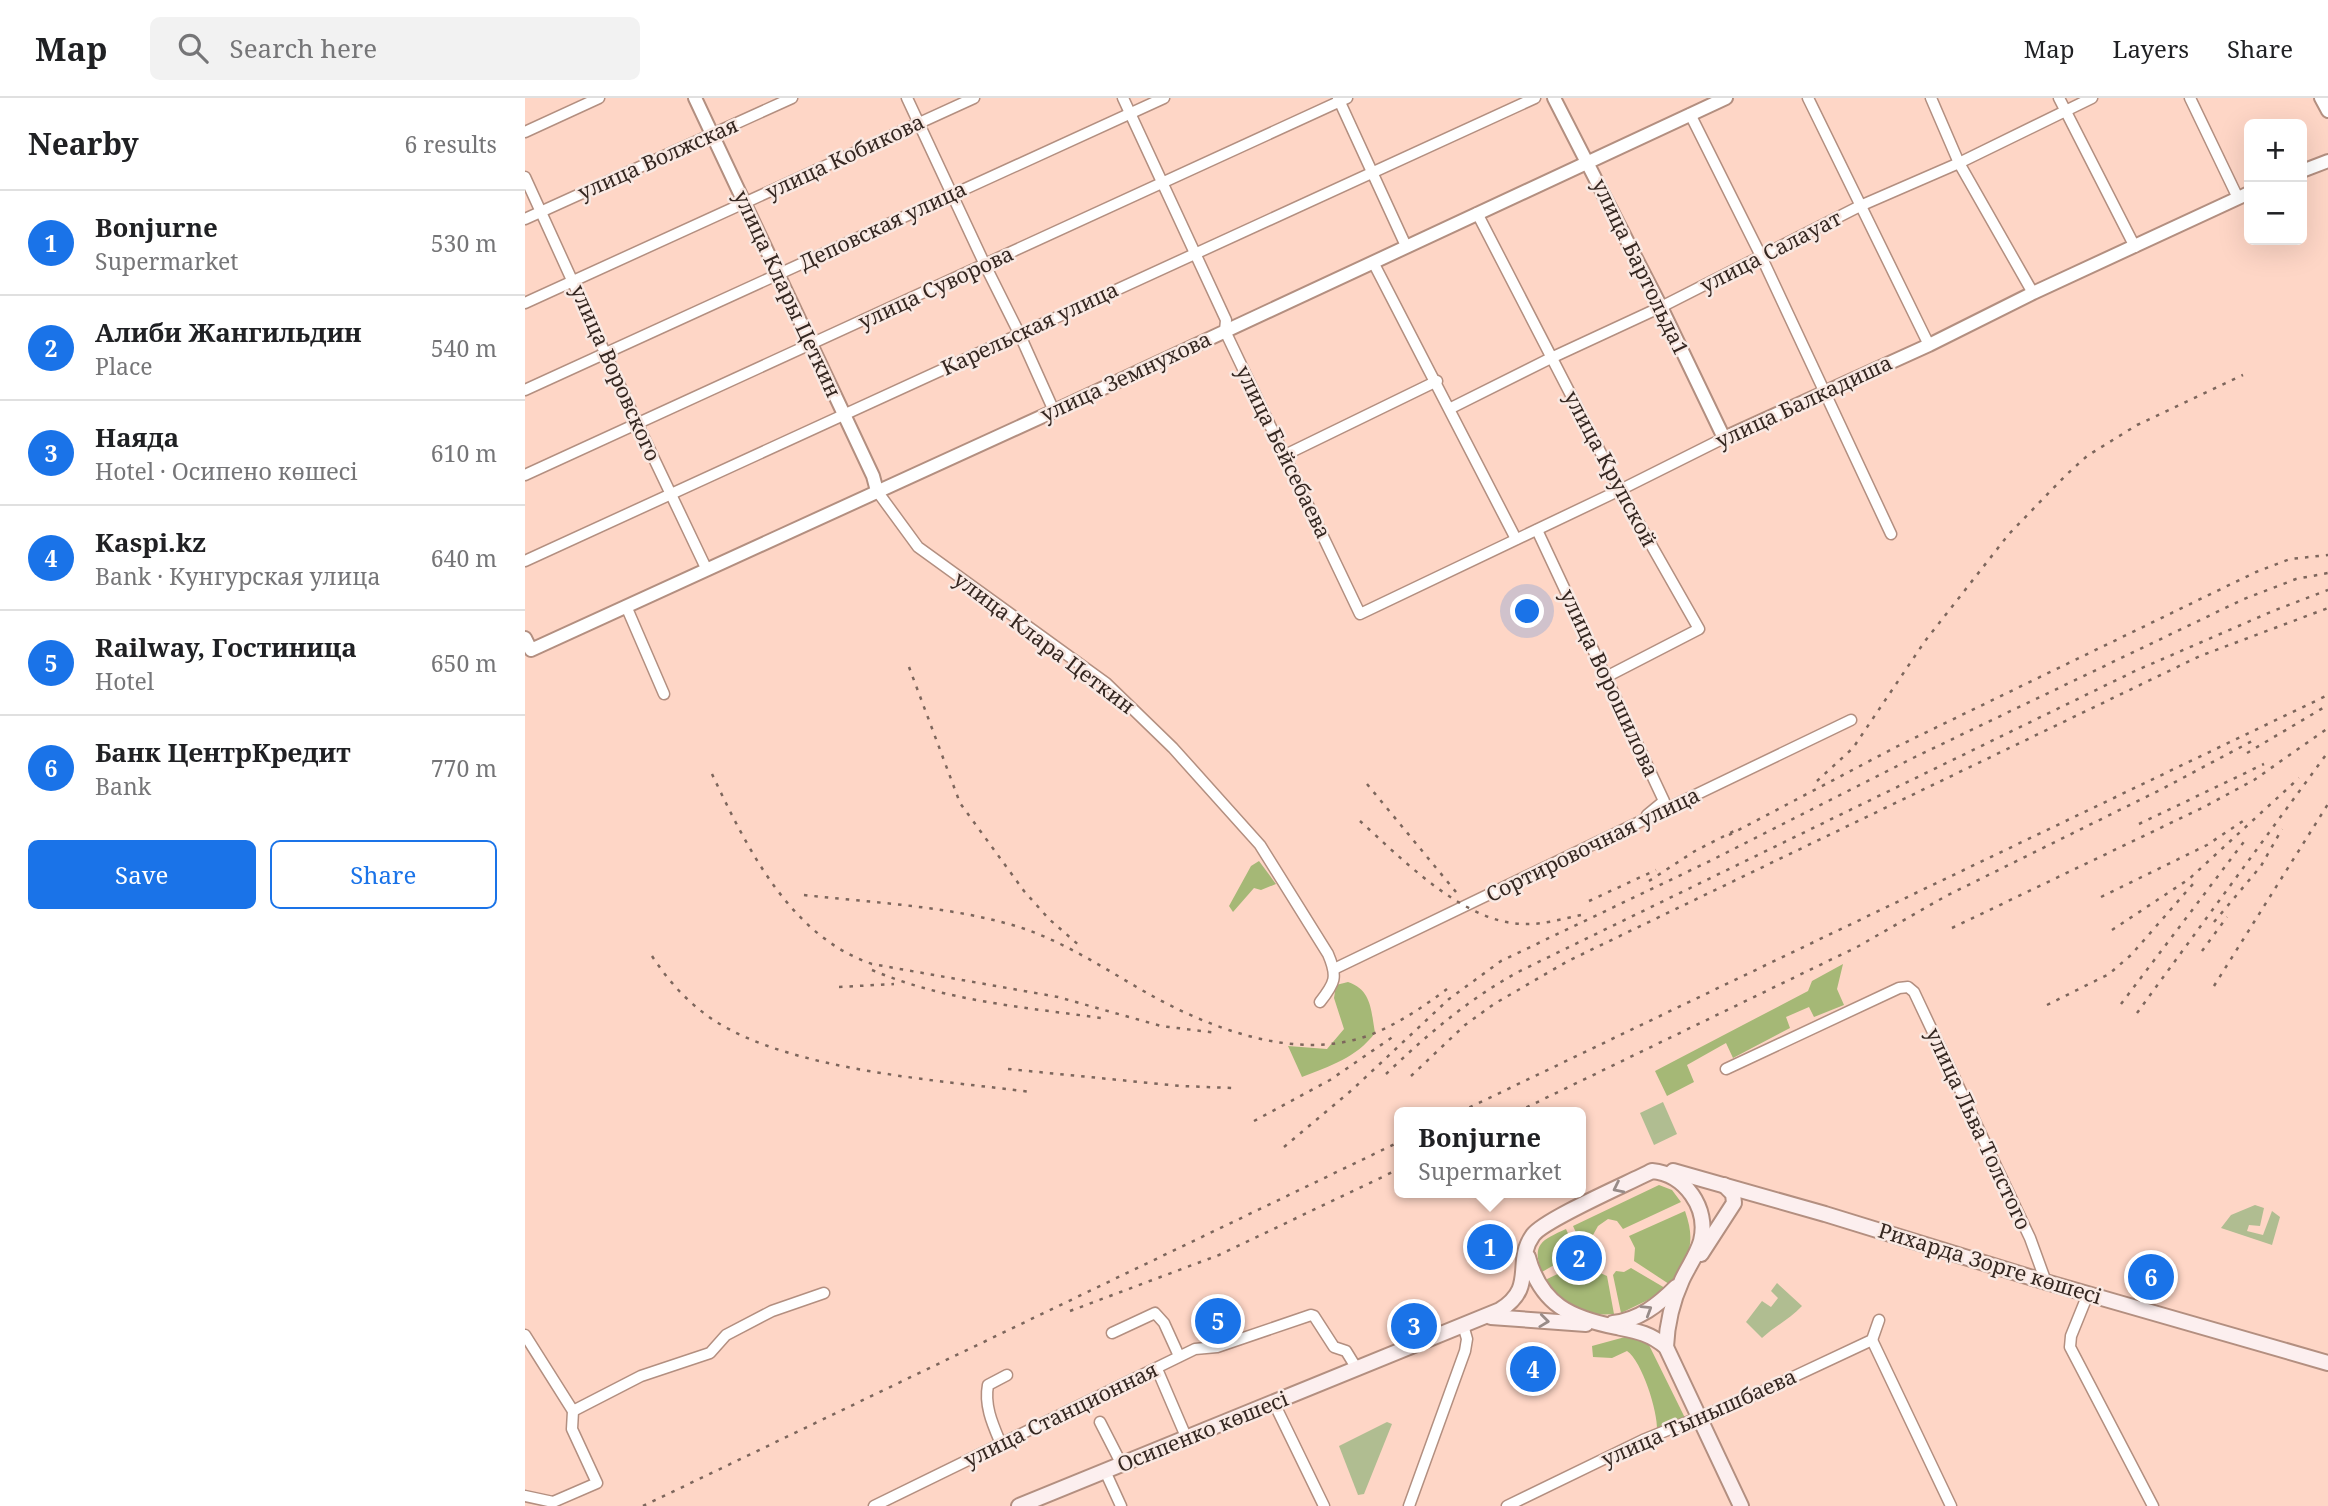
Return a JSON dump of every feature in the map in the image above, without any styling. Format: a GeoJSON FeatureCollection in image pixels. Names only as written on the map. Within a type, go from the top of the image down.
{"type":"FeatureCollection","features":[{"type":"Feature","properties":{"kind":"main road","name":"Рихарда Зорге көшесі"},"geometry":{"type":"LineString","coordinates":[[1651,1171],[1669,1170],[1768,1197],[2046,1282],[2328,1363]]}},
{"type":"Feature","properties":{"kind":"main road"},"geometry":{"type":"LineString","coordinates":[[1486,1317],[1507,1306],[1517,1297],[1526,1249],[1531,1237],[1545,1224],[1651,1171],[1662,1172],[1678,1179],[1691,1193],[1698,1210],[1702,1239],[1668,1319],[1666,1347]]}},
{"type":"Feature","properties":{"kind":"main road"},"geometry":{"type":"LineString","coordinates":[[1723,1222],[1734,1198],[1730,1189],[1724,1185]]}},
{"type":"Feature","properties":{"kind":"main road"},"geometry":{"type":"LineString","coordinates":[[1486,1317],[1602,1324],[1626,1322],[1668,1295],[1683,1279],[1723,1222],[1743,1201],[1768,1197]]}},
{"type":"Feature","properties":{"kind":"main road"},"geometry":{"type":"LineString","coordinates":[[1526,1249],[1534,1277],[1547,1296],[1567,1312],[1583,1320],[1647,1334],[1666,1347],[1741,1506]]}},
{"type":"Feature","properties":{"kind":"main road","name":"Осипенко көшесі"},"geometry":{"type":"LineString","coordinates":[[1019,1506],[1486,1317]]}},
{"type":"Feature","properties":{"kind":"street"},"geometry":{"type":"LineString","coordinates":[[525,132],[599,98]]}},
{"type":"Feature","properties":{"kind":"street","name":"улица Клары Цеткин"},"geometry":{"type":"LineString","coordinates":[[695,98],[780,275],[873,476],[877,491]]}},
{"type":"Feature","properties":{"kind":"street","name":"улица Волжская"},"geometry":{"type":"LineString","coordinates":[[525,219],[792,98]]}},
{"type":"Feature","properties":{"kind":"street"},"geometry":{"type":"LineString","coordinates":[[908,98],[1053,411]]}},
{"type":"Feature","properties":{"kind":"street","name":"улица Кобикова"},"geometry":{"type":"LineString","coordinates":[[525,303],[974,98]]}},
{"type":"Feature","properties":{"kind":"street","name":"улица Бейсебаева"},"geometry":{"type":"LineString","coordinates":[[1123,98],[1226,320],[1226,331],[1360,614]]}},
{"type":"Feature","properties":{"kind":"street","name":"Деповская улица"},"geometry":{"type":"LineString","coordinates":[[525,390],[1164,98]]}},
{"type":"Feature","properties":{"kind":"street","name":"Карельская улица"},"geometry":{"type":"LineString","coordinates":[[525,561],[1535,98]]}},
{"type":"Feature","properties":{"kind":"street","name":"улица Бартольда1"},"geometry":{"type":"LineString","coordinates":[[1554,98],[1661,307],[1724,438]]}},
{"type":"Feature","properties":{"kind":"street","name":"улица Земнухова"},"geometry":{"type":"LineString","coordinates":[[528,652],[1725,98]]}},
{"type":"Feature","properties":{"kind":"street"},"geometry":{"type":"LineString","coordinates":[[1808,98],[1929,345]]}},
{"type":"Feature","properties":{"kind":"street"},"geometry":{"type":"LineString","coordinates":[[1931,98],[1959,163],[2033,293]]}},
{"type":"Feature","properties":{"kind":"street"},"geometry":{"type":"LineString","coordinates":[[2059,98],[2135,247]]}},
{"type":"Feature","properties":{"kind":"street","name":"улица Салауат"},"geometry":{"type":"LineString","coordinates":[[1451,408],[1661,307],[1860,206],[1959,163],[2092,98]]}},
{"type":"Feature","properties":{"kind":"street"},"geometry":{"type":"LineString","coordinates":[[2190,98],[2243,195]]}},
{"type":"Feature","properties":{"kind":"street"},"geometry":{"type":"LineString","coordinates":[[2321,98],[2328,111]]}},
{"type":"Feature","properties":{"kind":"street"},"geometry":{"type":"LineString","coordinates":[[1341,99],[1371,173],[1406,246]]}},
{"type":"Feature","properties":{"kind":"street","name":"улица Суворова"},"geometry":{"type":"LineString","coordinates":[[525,475],[1341,99]]}},
{"type":"Feature","properties":{"kind":"street"},"geometry":{"type":"LineString","coordinates":[[1690,114],[1761,256],[1891,534]]}},
{"type":"Feature","properties":{"kind":"street"},"geometry":{"type":"LineString","coordinates":[[2307,169],[2328,161]]}},
{"type":"Feature","properties":{"kind":"street","name":"улица Воровского"},"geometry":{"type":"LineString","coordinates":[[525,177],[706,568]]}},
{"type":"Feature","properties":{"kind":"street","name":"улица Балкадиша"},"geometry":{"type":"LineString","coordinates":[[1360,614],[1724,438],[1929,345],[2243,195]]}},
{"type":"Feature","properties":{"kind":"street","name":"улица Крупской"},"geometry":{"type":"LineString","coordinates":[[1477,214],[1620,490],[1699,629],[1606,677]]}},
{"type":"Feature","properties":{"kind":"street"},"geometry":{"type":"LineString","coordinates":[[1373,262],[1516,538]]}},
{"type":"Feature","properties":{"kind":"street"},"geometry":{"type":"LineString","coordinates":[[1285,455],[1437,381]]}},
{"type":"Feature","properties":{"kind":"street","name":"улица Клара Цеткин"},"geometry":{"type":"LineString","coordinates":[[877,491],[918,547],[1008,615],[1106,683],[1173,748],[1260,845],[1328,954],[1334,969]]}},
{"type":"Feature","properties":{"kind":"street","name":"улица Ворошилова"},"geometry":{"type":"LineString","coordinates":[[1537,530],[1664,802],[1635,826]]}},
{"type":"Feature","properties":{"kind":"street"},"geometry":{"type":"LineString","coordinates":[[626,606],[664,694]]}},
{"type":"Feature","properties":{"kind":"street"},"geometry":{"type":"LineString","coordinates":[[525,638],[528,652]]}},
{"type":"Feature","properties":{"kind":"street","name":"Сортировочная улица"},"geometry":{"type":"LineString","coordinates":[[1334,969],[1851,720]]}},
{"type":"Feature","properties":{"kind":"street"},"geometry":{"type":"LineString","coordinates":[[1320,1002],[1334,980],[1334,969]]}},
{"type":"Feature","properties":{"kind":"street","name":"улица Льва Толстого"},"geometry":{"type":"LineString","coordinates":[[1726,1069],[1899,988],[1908,987],[1914,992],[1966,1108],[2030,1238],[2046,1282]]}},
{"type":"Feature","properties":{"kind":"street"},"geometry":{"type":"LineString","coordinates":[[573,1411],[641,1376],[710,1353],[726,1335],[772,1311],[824,1293]]}},
{"type":"Feature","properties":{"kind":"street"},"geometry":{"type":"LineString","coordinates":[[2088,1294],[2071,1336],[2070,1347],[2153,1506]]}},
{"type":"Feature","properties":{"kind":"street"},"geometry":{"type":"LineString","coordinates":[[1112,1333],[1154,1313],[1164,1323],[1179,1356]]}},
{"type":"Feature","properties":{"kind":"street","name":"улица Станционная"},"geometry":{"type":"LineString","coordinates":[[873,1506],[1195,1349],[1217,1348],[1312,1315],[1334,1347],[1346,1351],[1357,1368]]}},
{"type":"Feature","properties":{"kind":"street"},"geometry":{"type":"LineString","coordinates":[[1879,1320],[1872,1340],[1950,1504],[1938,1506]]}},
{"type":"Feature","properties":{"kind":"street"},"geometry":{"type":"LineString","coordinates":[[1409,1506],[1465,1351],[1467,1339],[1463,1325]]}},
{"type":"Feature","properties":{"kind":"street"},"geometry":{"type":"LineString","coordinates":[[525,1335],[573,1411],[572,1429],[597,1483],[553,1502],[525,1496]]}},
{"type":"Feature","properties":{"kind":"street","name":"улица Тынышбаева"},"geometry":{"type":"LineString","coordinates":[[1507,1506],[1528,1502],[1643,1440],[1701,1418],[1872,1340]]}},
{"type":"Feature","properties":{"kind":"street"},"geometry":{"type":"LineString","coordinates":[[1157,1369],[1187,1439]]}},
{"type":"Feature","properties":{"kind":"street"},"geometry":{"type":"LineString","coordinates":[[1001,1444],[988,1410],[987,1390],[988,1385],[1007,1376]]}},
{"type":"Feature","properties":{"kind":"street"},"geometry":{"type":"LineString","coordinates":[[1274,1403],[1324,1506]]}},
{"type":"Feature","properties":{"kind":"street"},"geometry":{"type":"LineString","coordinates":[[1100,1422],[1122,1465]]}},
{"type":"Feature","properties":{"kind":"street"},"geometry":{"type":"LineString","coordinates":[[1105,1471],[1121,1506]]}},
{"type":"Feature","properties":{"kind":"green space"},"geometry":{"type":"Polygon","coordinates":[[[1259,861],[1276,884],[1261,890],[1254,888],[1233,912],[1229,906],[1251,866],[1259,861]]]}},
{"type":"Feature","properties":{"kind":"green space"},"geometry":{"type":"Polygon","coordinates":[[[1843,964],[1837,989],[1844,1005],[1814,1017],[1809,1007],[1786,1017],[1790,1028],[1733,1058],[1726,1043],[1687,1065],[1694,1082],[1667,1096],[1655,1071],[1808,991],[1812,981],[1843,964]]]}},
{"type":"Feature","properties":{"kind":"green space"},"geometry":{"type":"Polygon","coordinates":[[[1348,982],[1362,990],[1366,996],[1375,1033],[1351,1055],[1302,1077],[1288,1046],[1327,1049],[1344,1029],[1334,998],[1336,985],[1348,982]]]}},
{"type":"Feature","properties":{"kind":"green space"},"geometry":{"type":"Polygon","coordinates":[[[1663,1102],[1677,1134],[1654,1145],[1640,1113],[1663,1102]]]}},
{"type":"Feature","properties":{"kind":"green space"},"geometry":{"type":"Polygon","coordinates":[[[1659,1185],[1672,1190],[1681,1202],[1623,1229],[1617,1221],[1608,1219],[1598,1226],[1588,1244],[1580,1241],[1573,1226],[1659,1185]]]}},
{"type":"Feature","properties":{"kind":"green space"},"geometry":{"type":"Polygon","coordinates":[[[2255,1205],[2264,1208],[2260,1226],[2249,1225],[2247,1231],[2263,1235],[2272,1211],[2280,1217],[2272,1245],[2221,1228],[2231,1215],[2255,1205]]]}},
{"type":"Feature","properties":{"kind":"green space"},"geometry":{"type":"Polygon","coordinates":[[[1685,1211],[1690,1232],[1689,1249],[1682,1266],[1669,1284],[1634,1261],[1635,1248],[1629,1236],[1685,1211]]]}},
{"type":"Feature","properties":{"kind":"green space"},"geometry":{"type":"Polygon","coordinates":[[[1566,1229],[1574,1247],[1564,1252],[1561,1261],[1542,1272],[1538,1249],[1545,1240],[1566,1229]]]}},
{"type":"Feature","properties":{"kind":"green space"},"geometry":{"type":"Polygon","coordinates":[[[1631,1268],[1665,1288],[1621,1313],[1613,1275],[1616,1271],[1624,1272],[1631,1268]]]}},
{"type":"Feature","properties":{"kind":"green space"},"geometry":{"type":"Polygon","coordinates":[[[1566,1270],[1576,1276],[1598,1272],[1607,1276],[1614,1314],[1583,1311],[1558,1297],[1545,1280],[1566,1270]]]}},
{"type":"Feature","properties":{"kind":"green space"},"geometry":{"type":"Polygon","coordinates":[[[1777,1283],[1802,1306],[1762,1338],[1746,1322],[1762,1301],[1771,1307],[1778,1298],[1771,1291],[1777,1283]]]}},
{"type":"Feature","properties":{"kind":"green space"},"geometry":{"type":"Polygon","coordinates":[[[1625,1337],[1647,1341],[1685,1418],[1657,1430],[1648,1387],[1633,1357],[1627,1351],[1612,1358],[1593,1357],[1592,1346],[1625,1337]]]}},
{"type":"Feature","properties":{"kind":"green space"},"geometry":{"type":"Polygon","coordinates":[[[1387,1422],[1392,1424],[1364,1494],[1358,1495],[1339,1446],[1387,1422]]]}},
{"type":"Feature","properties":{"kind":"railway"},"geometry":{"type":"LineString","coordinates":[[1817,781],[1853,748],[1925,641],[2009,534],[2066,475],[2087,456],[2137,425],[2243,375]]}},
{"type":"Feature","properties":{"kind":"railway"},"geometry":{"type":"LineString","coordinates":[[1729,835],[1898,746],[2256,572],[2290,559],[2328,555]]}},
{"type":"Feature","properties":{"kind":"railway"},"geometry":{"type":"LineString","coordinates":[[1284,1147],[1353,1089],[1449,999],[1501,961],[2244,599],[2296,579],[2328,573]]}},
{"type":"Feature","properties":{"kind":"railway"},"geometry":{"type":"LineString","coordinates":[[1386,1074],[1451,1017],[1522,970],[2135,671],[2328,590]]}},
{"type":"Feature","properties":{"kind":"railway"},"geometry":{"type":"LineString","coordinates":[[1411,1076],[1465,1025],[1494,1004],[1568,961],[2200,656],[2328,608]]}},
{"type":"Feature","properties":{"kind":"railway"},"geometry":{"type":"LineString","coordinates":[[909,667],[960,803],[1024,891],[1049,919],[1081,947]]}},
{"type":"Feature","properties":{"kind":"railway"},"geometry":{"type":"LineString","coordinates":[[1470,1107],[2328,695]]}},
{"type":"Feature","properties":{"kind":"railway"},"geometry":{"type":"LineString","coordinates":[[2247,753],[2328,705]]}},
{"type":"Feature","properties":{"kind":"railway"},"geometry":{"type":"LineString","coordinates":[[1952,928],[2204,807],[2254,780],[2328,728]]}},
{"type":"Feature","properties":{"kind":"railway"},"geometry":{"type":"LineString","coordinates":[[1527,1107],[1857,947],[1946,896],[2162,789],[2254,740]]}},
{"type":"Feature","properties":{"kind":"railway"},"geometry":{"type":"LineString","coordinates":[[2137,1013],[2328,752]]}},
{"type":"Feature","properties":{"kind":"railway"},"geometry":{"type":"LineString","coordinates":[[2139,824],[2264,764]]}},
{"type":"Feature","properties":{"kind":"railway"},"geometry":{"type":"LineString","coordinates":[[712,774],[740,831],[774,886],[817,933],[843,951],[872,964],[1058,997],[1161,1026],[1218,1033]]}},
{"type":"Feature","properties":{"kind":"railway"},"geometry":{"type":"LineString","coordinates":[[2112,930],[2189,879],[2299,778]]}},
{"type":"Feature","properties":{"kind":"railway"},"geometry":{"type":"LineString","coordinates":[[1367,784],[1456,892]]}},
{"type":"Feature","properties":{"kind":"railway"},"geometry":{"type":"LineString","coordinates":[[2214,986],[2328,804]]}},
{"type":"Feature","properties":{"kind":"railway"},"geometry":{"type":"LineString","coordinates":[[2101,897],[2207,845],[2246,819]]}},
{"type":"Feature","properties":{"kind":"railway"},"geometry":{"type":"LineString","coordinates":[[1360,821],[1414,870],[1456,901],[1478,912],[1500,921],[1522,924],[1544,923],[1581,915]]}},
{"type":"Feature","properties":{"kind":"railway"},"geometry":{"type":"LineString","coordinates":[[2214,922],[2261,866],[2282,829]]}},
{"type":"Feature","properties":{"kind":"railway"},"geometry":{"type":"LineString","coordinates":[[1649,881],[1695,851],[1736,830]]}},
{"type":"Feature","properties":{"kind":"railway"},"geometry":{"type":"LineString","coordinates":[[2121,1004],[2246,839]]}},
{"type":"Feature","properties":{"kind":"railway"},"geometry":{"type":"LineString","coordinates":[[1589,901],[1656,870]]}},
{"type":"Feature","properties":{"kind":"railway"},"geometry":{"type":"LineString","coordinates":[[2047,1005],[2109,974],[2131,955],[2193,884]]}},
{"type":"Feature","properties":{"kind":"railway"},"geometry":{"type":"LineString","coordinates":[[804,895],[967,914],[1019,927],[1069,948],[1147,993],[1199,1019],[1255,1038],[1284,1043],[1313,1045],[1370,1035],[1410,1015],[1447,989]]}},
{"type":"Feature","properties":{"kind":"railway"},"geometry":{"type":"LineString","coordinates":[[2202,951],[2227,917]]}},
{"type":"Feature","properties":{"kind":"railway"},"geometry":{"type":"LineString","coordinates":[[652,956],[680,992],[715,1021],[747,1038],[784,1052],[867,1071],[1031,1092]]}},
{"type":"Feature","properties":{"kind":"railway"},"geometry":{"type":"LineString","coordinates":[[872,970],[900,981],[956,996],[1101,1018]]}},
{"type":"Feature","properties":{"kind":"railway"},"geometry":{"type":"LineString","coordinates":[[839,987],[894,984]]}},
{"type":"Feature","properties":{"kind":"railway"},"geometry":{"type":"LineString","coordinates":[[1254,1121],[1330,1080],[1394,1036]]}},
{"type":"Feature","properties":{"kind":"railway"},"geometry":{"type":"LineString","coordinates":[[1008,1069],[1180,1086],[1232,1088]]}},
{"type":"Feature","properties":{"kind":"railway"},"geometry":{"type":"LineString","coordinates":[[643,1506],[1394,1144]]}},
{"type":"Feature","properties":{"kind":"railway"},"geometry":{"type":"LineString","coordinates":[[1070,1311],[1219,1255],[1394,1171]]}},
{"type":"Feature","properties":{"kind":"place","name":"Bonjurne"},"geometry":{"type":"Point","coordinates":[1490,1247]}},
{"type":"Feature","properties":{"kind":"place","name":"Алиби Жангильдин"},"geometry":{"type":"Point","coordinates":[1579,1258]}},
{"type":"Feature","properties":{"kind":"place","name":"Банк ЦентрКредит"},"geometry":{"type":"Point","coordinates":[2151,1277]}},
{"type":"Feature","properties":{"kind":"place","name":"Railway, Гостиница"},"geometry":{"type":"Point","coordinates":[1218,1321]}},
{"type":"Feature","properties":{"kind":"place","name":"Наяда"},"geometry":{"type":"Point","coordinates":[1414,1326]}},
{"type":"Feature","properties":{"kind":"place","name":"Kaspi.kz"},"geometry":{"type":"Point","coordinates":[1533,1369]}}]}
